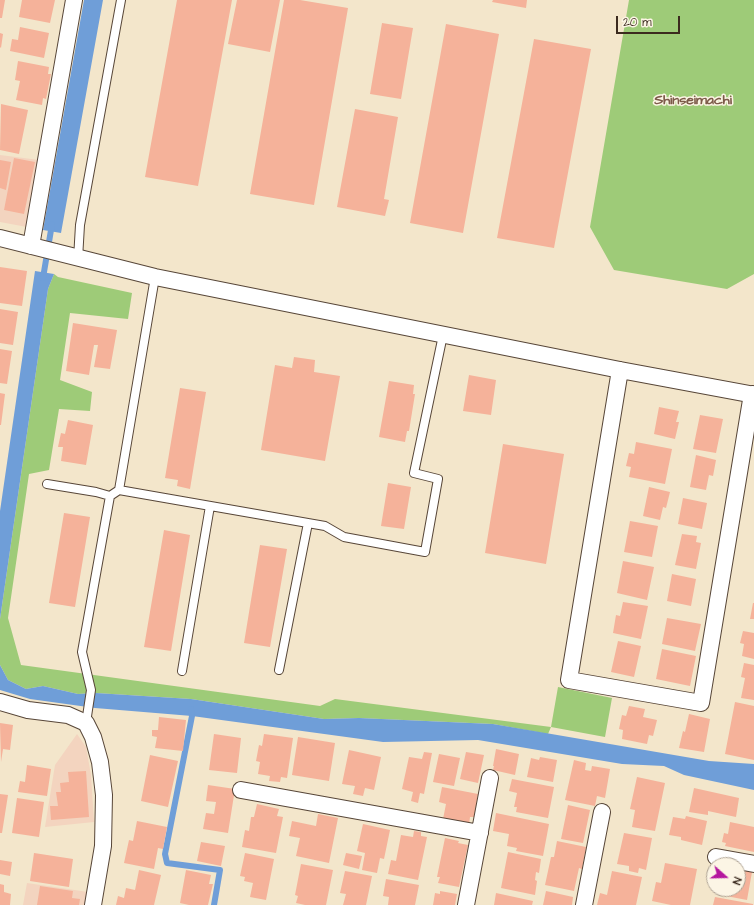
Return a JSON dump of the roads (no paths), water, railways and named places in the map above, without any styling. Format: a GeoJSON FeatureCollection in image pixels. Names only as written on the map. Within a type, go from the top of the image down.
{"type":"FeatureCollection","features":[{"type":"Feature","properties":{"kind":"street"},"geometry":{"type":"LineString","coordinates":[[34,246],[74,0]]}},
{"type":"Feature","properties":{"kind":"street"},"geometry":{"type":"LineString","coordinates":[[0,238],[155,278],[753,395],[701,703],[569,680],[620,370]]}},
{"type":"Feature","properties":{"kind":"street"},"geometry":{"type":"LineString","coordinates":[[0,702],[28,710],[68,715],[86,723],[94,737],[100,762],[104,795],[104,846],[93,905]]}},
{"type":"Feature","properties":{"kind":"street"},"geometry":{"type":"LineString","coordinates":[[466,905],[490,778]]}},
{"type":"Feature","properties":{"kind":"street"},"geometry":{"type":"LineString","coordinates":[[241,790],[480,833]]}},
{"type":"Feature","properties":{"kind":"street"},"geometry":{"type":"LineString","coordinates":[[584,905],[602,812]]}},
{"type":"Feature","properties":{"kind":"street"},"geometry":{"type":"LineString","coordinates":[[716,856],[754,864]]}},
{"type":"Feature","properties":{"kind":"lane"},"geometry":{"type":"LineString","coordinates":[[78,259],[80,225],[121,0]]}},
{"type":"Feature","properties":{"kind":"lane"},"geometry":{"type":"LineString","coordinates":[[119,490],[155,278]]}},
{"type":"Feature","properties":{"kind":"lane"},"geometry":{"type":"LineString","coordinates":[[86,723],[91,690],[82,652],[110,496],[119,490],[325,526],[344,537],[425,552],[438,479],[414,473],[443,335]]}},
{"type":"Feature","properties":{"kind":"lane"},"geometry":{"type":"LineString","coordinates":[[47,484],[96,492],[110,496]]}},
{"type":"Feature","properties":{"kind":"lane"},"geometry":{"type":"LineString","coordinates":[[182,671],[210,506]]}},
{"type":"Feature","properties":{"kind":"lane"},"geometry":{"type":"LineString","coordinates":[[279,670],[308,523]]}},
{"type":"Feature","properties":{"kind":"water"},"geometry":{"type":"Polygon","coordinates":[[[84,0],[103,0],[61,233],[43,230],[84,0]]]}},
{"type":"Feature","properties":{"kind":"water"},"geometry":{"type":"Polygon","coordinates":[[[35,271],[54,274],[48,289],[0,619],[0,511],[35,271]]]}},
{"type":"Feature","properties":{"kind":"water"},"geometry":{"type":"Polygon","coordinates":[[[0,665],[8,680],[26,689],[43,686],[78,694],[96,693],[191,699],[324,719],[359,718],[493,724],[709,761],[754,764],[754,790],[684,775],[664,766],[622,764],[478,740],[383,742],[192,716],[95,708],[30,699],[0,690],[0,665]]]}},
{"type":"Feature","properties":{"kind":"waterway"},"geometry":{"type":"LineString","coordinates":[[43,278],[52,224]]}},
{"type":"Feature","properties":{"kind":"waterway"},"geometry":{"type":"LineString","coordinates":[[191,709],[192,716],[165,854],[167,863],[220,870],[214,905]]}},
{"type":"Feature","properties":{"kind":"district","name":"Shinseimachi"},"geometry":{"type":"Point","coordinates":[693,101]}}]}
